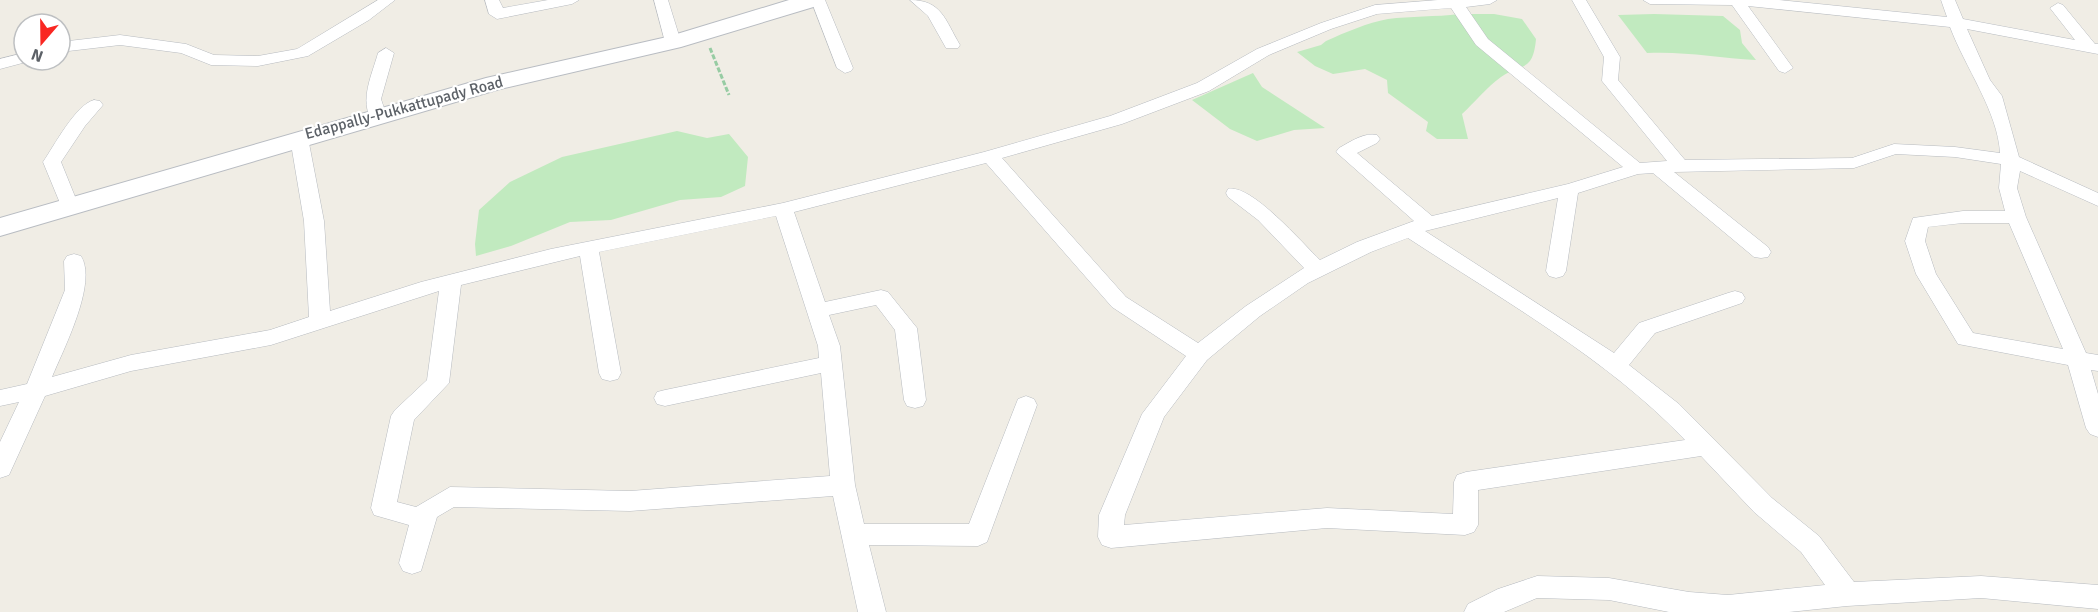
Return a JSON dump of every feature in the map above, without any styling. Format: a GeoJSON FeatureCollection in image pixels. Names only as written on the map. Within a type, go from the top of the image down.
{"type":"FeatureCollection","features":[{"type":"Feature","properties":{"kind":"main road","name":"Edappally-Pukkattupady Road"},"geometry":{"type":"LineString","coordinates":[[0,227],[69,204],[494,83],[673,42],[812,0]]}},
{"type":"Feature","properties":{"kind":"street"},"geometry":{"type":"LineString","coordinates":[[72,44],[120,40],[186,49],[210,60],[258,62],[302,53],[364,17],[388,0]]}},
{"type":"Feature","properties":{"kind":"street"},"geometry":{"type":"LineString","coordinates":[[492,0],[497,14],[572,0]]}},
{"type":"Feature","properties":{"kind":"street"},"geometry":{"type":"LineString","coordinates":[[661,0],[673,42]]}},
{"type":"Feature","properties":{"kind":"street"},"geometry":{"type":"LineString","coordinates":[[818,0],[845,68]]}},
{"type":"Feature","properties":{"kind":"street"},"geometry":{"type":"LineString","coordinates":[[917,0],[934,13],[952,45]]}},
{"type":"Feature","properties":{"kind":"street"},"geometry":{"type":"LineString","coordinates":[[0,398],[131,363],[270,337],[451,281],[588,246],[783,209],[990,156],[1116,120],[1203,87],[1263,52],[1326,26],[1358,7],[1375,10],[1490,0]]}},
{"type":"Feature","properties":{"kind":"street"},"geometry":{"type":"LineString","coordinates":[[1579,0],[1612,57],[1608,75],[1610,81],[1680,166]]}},
{"type":"Feature","properties":{"kind":"street"},"geometry":{"type":"LineString","coordinates":[[1650,0],[1736,1],[1823,8],[1958,23],[2094,49]]}},
{"type":"Feature","properties":{"kind":"street"},"geometry":{"type":"LineString","coordinates":[[1948,0],[1968,53],[1982,81],[1994,96],[2011,160],[2008,188],[2016,217],[2033,260],[2088,361],[2088,405],[2098,428]]}},
{"type":"Feature","properties":{"kind":"street"},"geometry":{"type":"LineString","coordinates":[[1736,1],[1785,68]]}},
{"type":"Feature","properties":{"kind":"street"},"geometry":{"type":"LineString","coordinates":[[1455,2],[1482,42],[1636,170]]}},
{"type":"Feature","properties":{"kind":"street"},"geometry":{"type":"LineString","coordinates":[[2058,8],[2094,49]]}},
{"type":"Feature","properties":{"kind":"street"},"geometry":{"type":"LineString","coordinates":[[378,117],[373,99],[386,53]]}},
{"type":"Feature","properties":{"kind":"street"},"geometry":{"type":"LineString","coordinates":[[69,204],[52,162],[78,123],[94,105]]}},
{"type":"Feature","properties":{"kind":"street"},"geometry":{"type":"LineString","coordinates":[[300,138],[314,221],[320,321]]}},
{"type":"Feature","properties":{"kind":"street"},"geometry":{"type":"LineString","coordinates":[[1371,139],[1345,152],[1419,226],[1616,366],[1671,410],[1763,505],[1810,544],[1847,594]]}},
{"type":"Feature","properties":{"kind":"street"},"geometry":{"type":"LineString","coordinates":[[1706,446],[1466,482],[1465,525],[1327,518],[1112,537],[1112,515],[1154,414],[1199,354],[1253,311],[1300,278],[1364,247],[1419,226],[1569,190],[1636,170],[1680,166],[1854,163],[1885,151],[1906,149],[1955,152],[2011,160],[2098,200]]}},
{"type":"Feature","properties":{"kind":"street"},"geometry":{"type":"LineString","coordinates":[[990,156],[1119,302],[1199,354]]}},
{"type":"Feature","properties":{"kind":"street"},"geometry":{"type":"LineString","coordinates":[[1657,167],[1761,252]]}},
{"type":"Feature","properties":{"kind":"street"},"geometry":{"type":"LineString","coordinates":[[1556,271],[1569,190]]}},
{"type":"Feature","properties":{"kind":"street"},"geometry":{"type":"LineString","coordinates":[[1235,193],[1265,216],[1317,269]]}},
{"type":"Feature","properties":{"kind":"street"},"geometry":{"type":"LineString","coordinates":[[783,209],[829,346],[843,485],[872,612]]}},
{"type":"Feature","properties":{"kind":"street"},"geometry":{"type":"LineString","coordinates":[[2016,217],[1964,217],[1920,222],[1915,241],[1926,274],[1966,339],[2088,361]]}},
{"type":"Feature","properties":{"kind":"street"},"geometry":{"type":"LineString","coordinates":[[588,246],[610,373]]}},
{"type":"Feature","properties":{"kind":"street"},"geometry":{"type":"LineString","coordinates":[[0,468],[36,390],[75,290],[75,261]]}},
{"type":"Feature","properties":{"kind":"street"},"geometry":{"type":"LineString","coordinates":[[424,519],[383,508],[403,416],[438,383],[451,281]]}},
{"type":"Feature","properties":{"kind":"street"},"geometry":{"type":"LineString","coordinates":[[817,311],[881,297],[906,328],[915,400]]}},
{"type":"Feature","properties":{"kind":"street"},"geometry":{"type":"LineString","coordinates":[[1616,366],[1647,328],[1735,298]]}},
{"type":"Feature","properties":{"kind":"street"},"geometry":{"type":"LineString","coordinates":[[665,398],[831,363]]}},
{"type":"Feature","properties":{"kind":"street"},"geometry":{"type":"LineString","coordinates":[[854,534],[978,535],[1026,405]]}},
{"type":"Feature","properties":{"kind":"street"},"geometry":{"type":"LineString","coordinates":[[412,563],[426,511],[450,497],[524,496],[630,501],[843,485]]}},
{"type":"Feature","properties":{"kind":"street"},"geometry":{"type":"LineString","coordinates":[[1491,609],[1537,587],[1569,586],[1609,589],[1688,608],[1762,608],[1847,594],[1982,587],[2098,597]]}},
{"type":"Feature","properties":{"kind":"path"},"geometry":{"type":"LineString","coordinates":[[704,33],[729,94]]}},
{"type":"Feature","properties":{"kind":"green space"},"geometry":{"type":"Polygon","coordinates":[[[1459,14],[1494,14],[1522,19],[1536,39],[1529,62],[1496,81],[1462,114],[1468,139],[1437,139],[1426,131],[1428,122],[1388,93],[1387,80],[1365,69],[1333,74],[1315,66],[1297,52],[1321,45],[1364,25],[1380,21],[1459,14]]]}},
{"type":"Feature","properties":{"kind":"green space"},"geometry":{"type":"Polygon","coordinates":[[[1618,15],[1723,16],[1740,30],[1742,43],[1756,60],[1647,53],[1618,15]]]}},
{"type":"Feature","properties":{"kind":"green space"},"geometry":{"type":"Polygon","coordinates":[[[1253,73],[1262,87],[1325,128],[1294,130],[1257,141],[1230,129],[1192,100],[1253,73]]]}},
{"type":"Feature","properties":{"kind":"green space"},"geometry":{"type":"Polygon","coordinates":[[[677,131],[707,138],[729,134],[748,157],[745,186],[721,197],[680,200],[611,220],[570,222],[511,246],[476,256],[479,210],[510,182],[562,157],[677,131]]]}}]}
